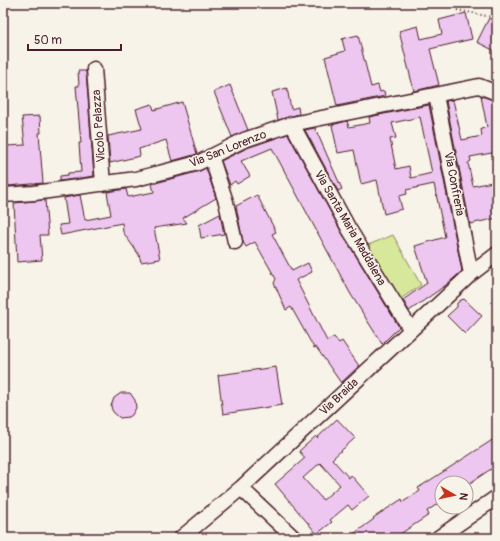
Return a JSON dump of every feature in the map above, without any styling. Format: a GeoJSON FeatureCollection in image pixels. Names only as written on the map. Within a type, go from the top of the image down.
{"type":"FeatureCollection","features":[{"type":"Feature","properties":{"kind":"street","name":"Vicolo Pelazza"},"geometry":{"type":"LineString","coordinates":[[94,69],[103,184]]}},
{"type":"Feature","properties":{"kind":"street","name":"Via San Lorenzo"},"geometry":{"type":"LineString","coordinates":[[3,195],[34,193],[136,179],[198,163],[244,140],[292,124],[480,86],[497,93]]}},
{"type":"Feature","properties":{"kind":"street","name":"Via Confreria"},"geometry":{"type":"LineString","coordinates":[[436,95],[472,274]]}},
{"type":"Feature","properties":{"kind":"street","name":"Via Santa Maria Maddalena"},"geometry":{"type":"LineString","coordinates":[[292,124],[349,229],[411,330]]}},
{"type":"Feature","properties":{"kind":"street"},"geometry":{"type":"LineString","coordinates":[[211,156],[226,202],[234,242]]}},
{"type":"Feature","properties":{"kind":"street","name":"Via Braida"},"geometry":{"type":"LineString","coordinates":[[181,538],[241,488],[472,274],[497,254]]}},
{"type":"Feature","properties":{"kind":"street"},"geometry":{"type":"LineString","coordinates":[[241,488],[294,538]]}},
{"type":"Feature","properties":{"kind":"street"},"geometry":{"type":"LineString","coordinates":[[438,538],[497,497]]}},
{"type":"Feature","properties":{"kind":"path"},"geometry":{"type":"LineString","coordinates":[[457,10],[497,18]]}},
{"type":"Feature","properties":{"kind":"green space"},"geometry":{"type":"Polygon","coordinates":[[[393,235],[421,285],[396,302],[363,247],[393,235]]]}},
{"type":"Feature","properties":{"kind":"building"},"geometry":{"type":"Polygon","coordinates":[[[466,13],[472,39],[430,49],[439,85],[414,91],[399,31],[418,26],[421,39],[442,34],[439,20],[466,13]]]}},
{"type":"Feature","properties":{"kind":"building"},"geometry":{"type":"Polygon","coordinates":[[[489,18],[497,22],[497,52],[477,42],[489,18]]]}},
{"type":"Feature","properties":{"kind":"building"},"geometry":{"type":"Polygon","coordinates":[[[358,35],[371,87],[378,85],[380,92],[384,91],[385,96],[337,106],[325,57],[345,51],[342,39],[358,35]]]}},
{"type":"Feature","properties":{"kind":"building"},"geometry":{"type":"Polygon","coordinates":[[[78,71],[86,71],[94,176],[60,181],[60,176],[68,175],[68,173],[81,172],[79,143],[81,143],[76,86],[79,86],[78,71]]]}},
{"type":"Feature","properties":{"kind":"building"},"geometry":{"type":"Polygon","coordinates":[[[230,85],[248,130],[232,137],[214,92],[230,85]]]}},
{"type":"Feature","properties":{"kind":"building"},"geometry":{"type":"Polygon","coordinates":[[[287,88],[291,109],[298,107],[299,114],[278,120],[272,92],[287,88]]]}},
{"type":"Feature","properties":{"kind":"building"},"geometry":{"type":"Polygon","coordinates":[[[481,96],[497,101],[497,152],[470,157],[471,161],[468,163],[473,186],[497,181],[497,218],[470,224],[446,101],[453,100],[462,140],[482,136],[481,129],[487,127],[481,96]]]}},
{"type":"Feature","properties":{"kind":"building"},"geometry":{"type":"Polygon","coordinates":[[[182,102],[197,154],[172,161],[166,140],[139,149],[140,156],[110,163],[108,136],[142,129],[136,109],[152,104],[154,110],[182,102]]]}},
{"type":"Feature","properties":{"kind":"building"},"geometry":{"type":"Polygon","coordinates":[[[429,105],[462,271],[446,285],[409,311],[403,300],[427,283],[415,246],[445,237],[434,184],[406,190],[407,194],[399,196],[402,209],[384,214],[377,180],[361,184],[354,150],[338,153],[332,125],[347,121],[349,127],[370,123],[369,117],[429,105]],[[420,117],[392,123],[396,138],[390,139],[396,169],[409,166],[411,178],[432,173],[420,117]]]}},
{"type":"Feature","properties":{"kind":"building"},"geometry":{"type":"Polygon","coordinates":[[[40,116],[41,133],[39,133],[43,183],[8,186],[6,146],[25,145],[22,117],[40,116]]]}},
{"type":"Feature","properties":{"kind":"building"},"geometry":{"type":"Polygon","coordinates":[[[315,128],[342,189],[338,191],[305,130],[315,128]]]}},
{"type":"Feature","properties":{"kind":"building"},"geometry":{"type":"Polygon","coordinates":[[[288,134],[342,233],[399,327],[382,344],[350,293],[272,148],[241,161],[250,176],[237,184],[235,181],[230,185],[221,161],[247,148],[288,134]]]}},
{"type":"Feature","properties":{"kind":"building"},"geometry":{"type":"Polygon","coordinates":[[[206,168],[216,198],[183,218],[187,223],[154,228],[160,259],[141,262],[139,255],[123,232],[122,223],[61,235],[59,225],[68,224],[64,198],[80,195],[85,220],[111,215],[107,192],[126,189],[128,197],[154,192],[152,184],[206,168]]]}},
{"type":"Feature","properties":{"kind":"building"},"geometry":{"type":"Polygon","coordinates":[[[257,195],[276,232],[272,234],[292,271],[308,263],[312,272],[296,280],[327,341],[334,337],[339,343],[342,341],[359,366],[341,383],[316,347],[314,348],[291,307],[286,310],[274,283],[276,279],[255,242],[246,247],[243,242],[236,206],[257,195]]]}},
{"type":"Feature","properties":{"kind":"building"},"geometry":{"type":"Polygon","coordinates":[[[45,200],[48,235],[40,235],[42,260],[17,262],[14,203],[45,200]]]}},
{"type":"Feature","properties":{"kind":"building"},"geometry":{"type":"Polygon","coordinates":[[[220,214],[224,234],[201,238],[199,225],[220,214]]]}},
{"type":"Feature","properties":{"kind":"building"},"geometry":{"type":"Polygon","coordinates":[[[464,299],[482,316],[465,334],[447,316],[457,307],[457,303],[464,299]]]}},
{"type":"Feature","properties":{"kind":"building"},"geometry":{"type":"Polygon","coordinates":[[[276,367],[282,405],[223,414],[218,375],[276,367]]]}},
{"type":"Feature","properties":{"kind":"building"},"geometry":{"type":"Polygon","coordinates":[[[121,393],[130,393],[135,400],[136,408],[129,417],[120,418],[112,410],[111,406],[114,398],[121,393]]]}},
{"type":"Feature","properties":{"kind":"building"},"geometry":{"type":"Polygon","coordinates":[[[337,419],[355,438],[332,459],[349,478],[351,475],[369,496],[352,510],[348,505],[330,520],[332,522],[317,534],[275,484],[305,458],[299,451],[316,436],[317,438],[337,419]],[[320,463],[303,478],[323,500],[340,485],[320,463]]]}},
{"type":"Feature","properties":{"kind":"building"},"geometry":{"type":"Polygon","coordinates":[[[497,437],[497,465],[474,480],[474,475],[438,475],[497,437]]]}},
{"type":"Feature","properties":{"kind":"building"},"geometry":{"type":"Polygon","coordinates":[[[434,478],[434,506],[427,511],[429,515],[394,538],[348,538],[374,519],[373,518],[402,499],[403,502],[420,491],[418,488],[434,478]]]}}]}
